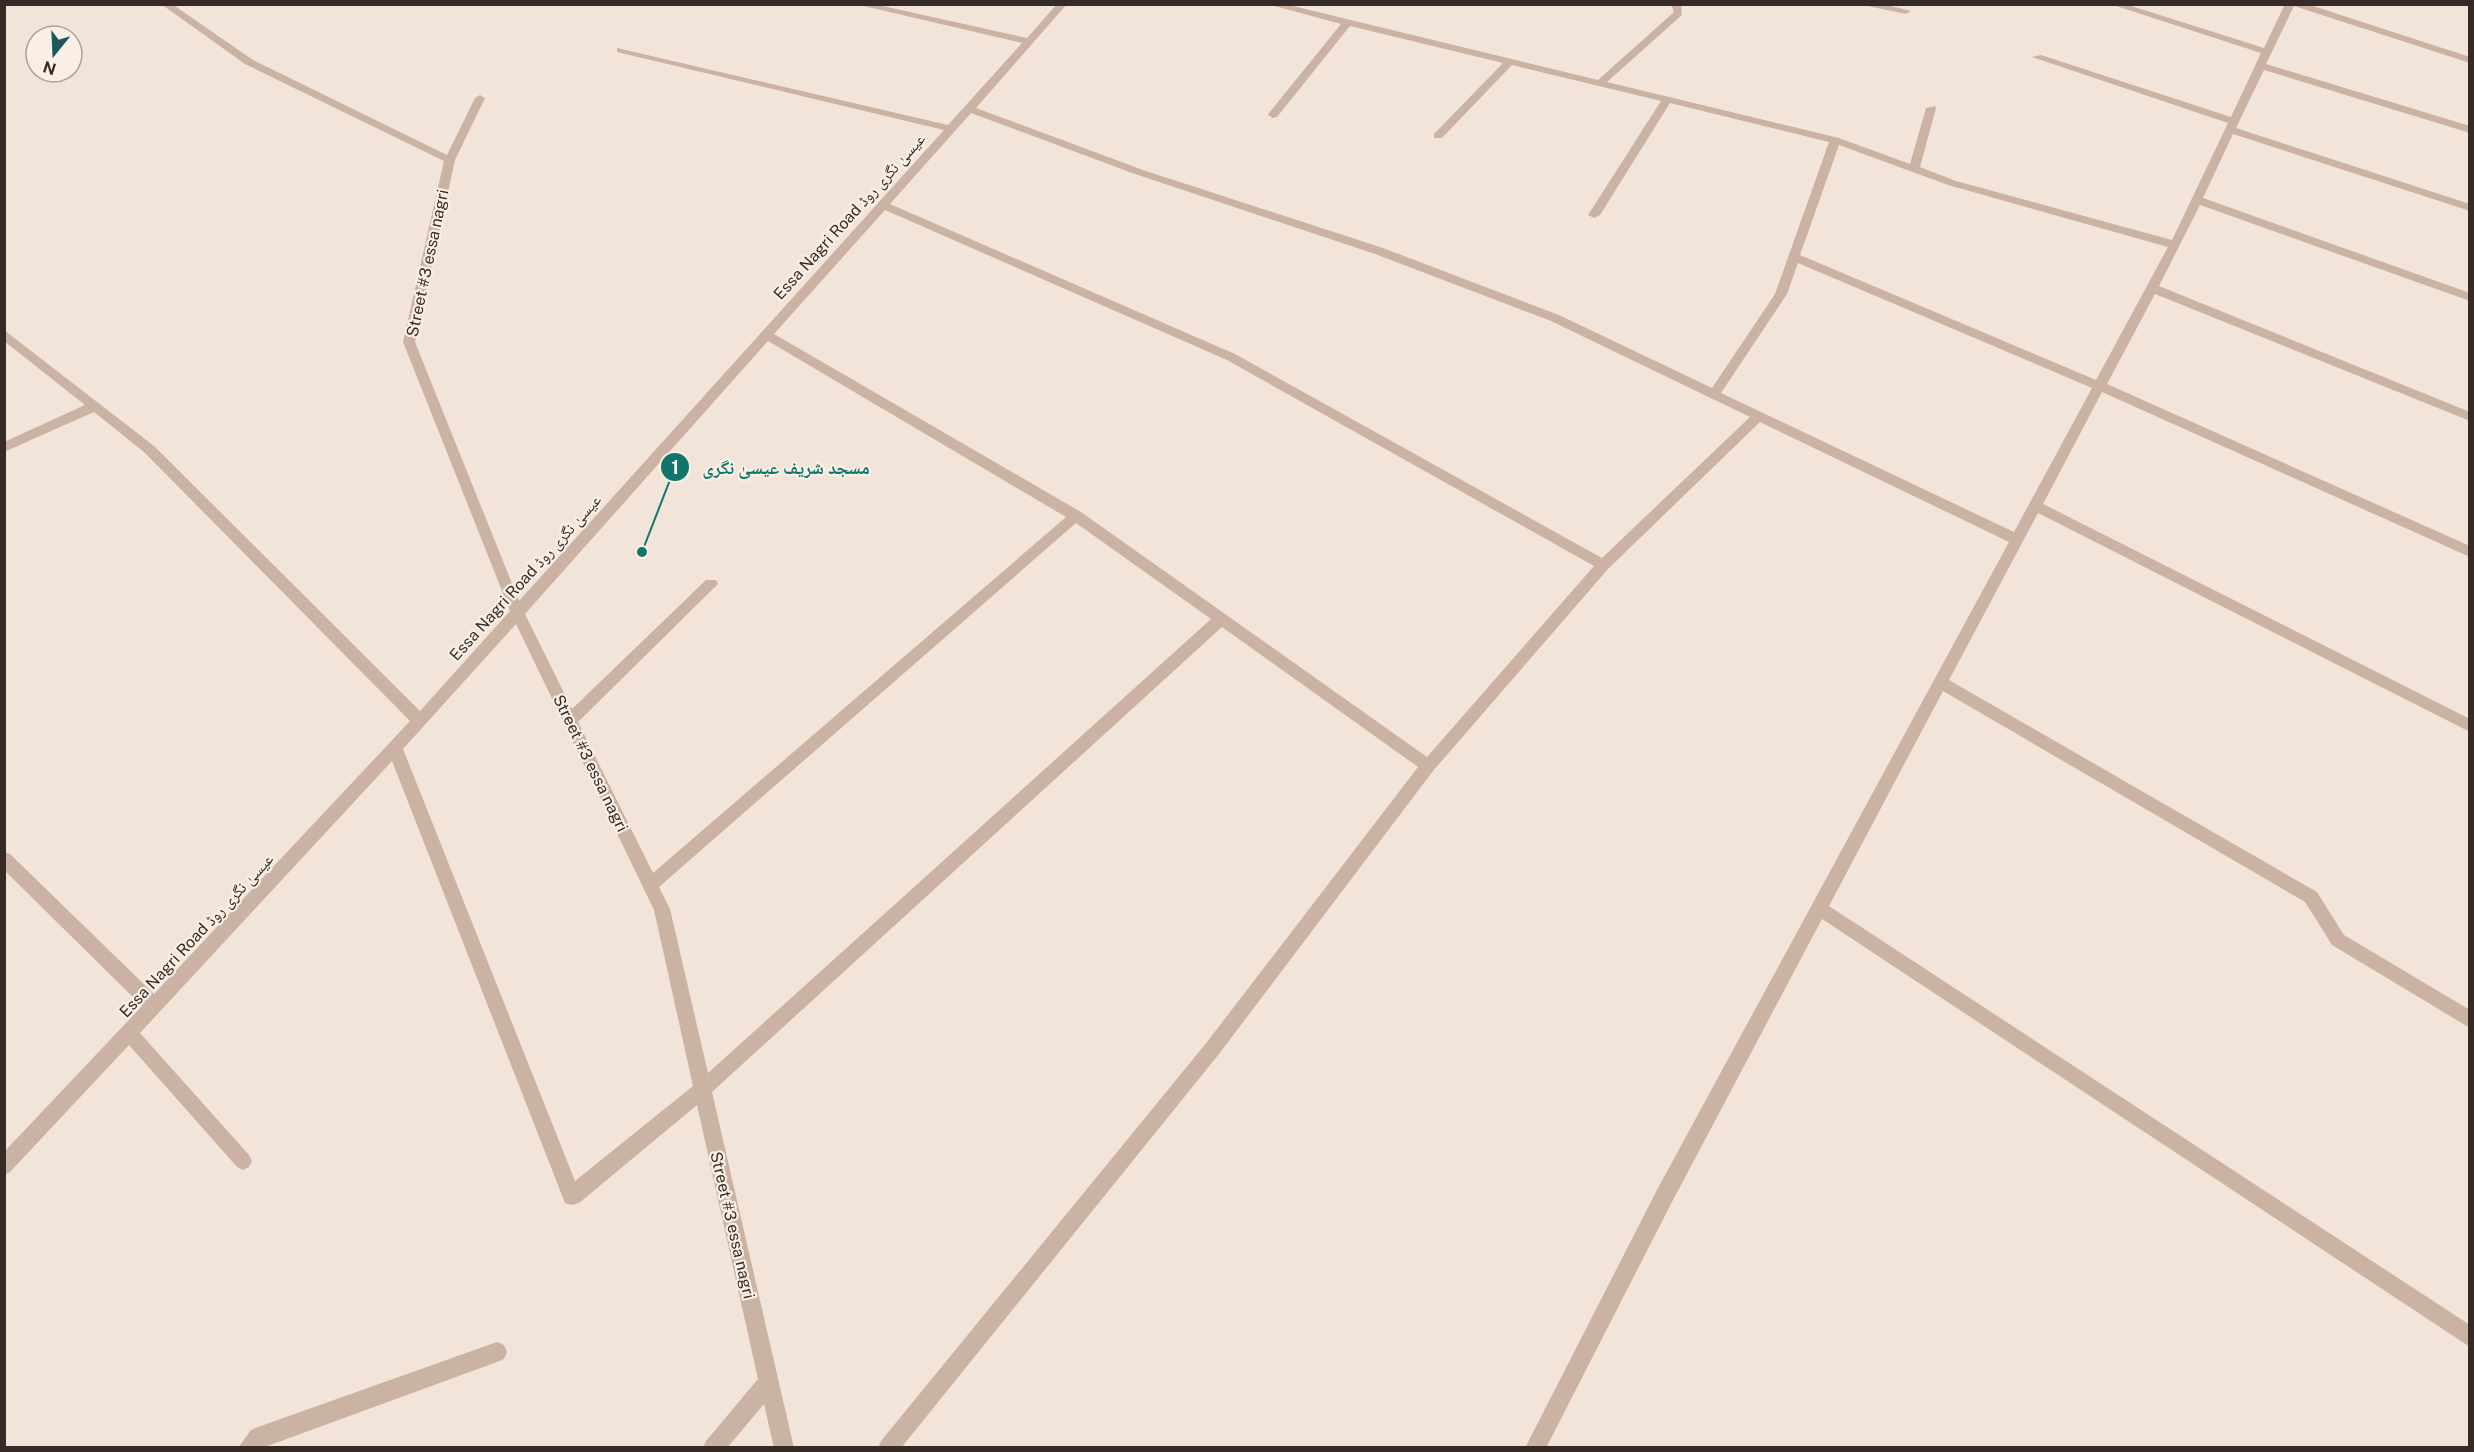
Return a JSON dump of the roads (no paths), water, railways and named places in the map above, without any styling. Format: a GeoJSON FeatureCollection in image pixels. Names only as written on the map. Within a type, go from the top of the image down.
{"type":"FeatureCollection","features":[{"type":"Feature","properties":{"kind":"street"},"geometry":{"type":"LineString","coordinates":[[165,4],[249,62],[450,160]]}},
{"type":"Feature","properties":{"kind":"street"},"geometry":{"type":"LineString","coordinates":[[859,4],[1030,42]]}},
{"type":"Feature","properties":{"kind":"street","name":"Essa Nagri Road عیسیٰ نگری روڈ"},"geometry":{"type":"LineString","coordinates":[[4,1166],[420,721],[1063,4]]}},
{"type":"Feature","properties":{"kind":"street"},"geometry":{"type":"LineString","coordinates":[[1271,4],[1835,140],[1953,183],[2175,245]]}},
{"type":"Feature","properties":{"kind":"street"},"geometry":{"type":"LineString","coordinates":[[1600,83],[1678,13],[1676,4]]}},
{"type":"Feature","properties":{"kind":"street"},"geometry":{"type":"LineString","coordinates":[[1862,4],[1906,11]]}},
{"type":"Feature","properties":{"kind":"street"},"geometry":{"type":"LineString","coordinates":[[2114,4],[2469,130]]}},
{"type":"Feature","properties":{"kind":"street"},"geometry":{"type":"LineString","coordinates":[[1535,1448],[1671,1185],[2175,245],[2290,4]]}},
{"type":"Feature","properties":{"kind":"street"},"geometry":{"type":"LineString","coordinates":[[2296,4],[2469,60]]}},
{"type":"Feature","properties":{"kind":"street"},"geometry":{"type":"LineString","coordinates":[[1273,115],[1347,22]]}},
{"type":"Feature","properties":{"kind":"street"},"geometry":{"type":"LineString","coordinates":[[620,50],[951,129]]}},
{"type":"Feature","properties":{"kind":"street"},"geometry":{"type":"LineString","coordinates":[[2037,57],[2469,208]]}},
{"type":"Feature","properties":{"kind":"street"},"geometry":{"type":"LineString","coordinates":[[1438,136],[1511,61]]}},
{"type":"Feature","properties":{"kind":"street","name":"Street #3 essa nagri"},"geometry":{"type":"LineString","coordinates":[[480,98],[450,160],[409,342],[517,612],[662,909],[784,1448]]}},
{"type":"Feature","properties":{"kind":"street"},"geometry":{"type":"LineString","coordinates":[[1594,215],[1668,99]]}},
{"type":"Feature","properties":{"kind":"street"},"geometry":{"type":"LineString","coordinates":[[970,108],[1139,172],[1379,251],[1555,318],[2017,540]]}},
{"type":"Feature","properties":{"kind":"street"},"geometry":{"type":"LineString","coordinates":[[1914,169],[1931,108]]}},
{"type":"Feature","properties":{"kind":"street"},"geometry":{"type":"LineString","coordinates":[[1714,394],[1781,294],[1835,140]]}},
{"type":"Feature","properties":{"kind":"street"},"geometry":{"type":"LineString","coordinates":[[2197,200],[2469,297]]}},
{"type":"Feature","properties":{"kind":"street"},"geometry":{"type":"LineString","coordinates":[[883,205],[1231,357],[1602,565]]}},
{"type":"Feature","properties":{"kind":"street"},"geometry":{"type":"LineString","coordinates":[[1794,257],[2099,386],[2469,552]]}},
{"type":"Feature","properties":{"kind":"street"},"geometry":{"type":"LineString","coordinates":[[2152,288],[2469,417]]}},
{"type":"Feature","properties":{"kind":"street"},"geometry":{"type":"LineString","coordinates":[[4,334],[149,449],[420,721]]}},
{"type":"Feature","properties":{"kind":"street"},"geometry":{"type":"LineString","coordinates":[[767,335],[1076,516],[1428,766]]}},
{"type":"Feature","properties":{"kind":"street"},"geometry":{"type":"LineString","coordinates":[[4,448],[95,406]]}},
{"type":"Feature","properties":{"kind":"street"},"geometry":{"type":"LineString","coordinates":[[888,1448],[1213,1048],[1428,766],[1602,565],[1759,416]]}},
{"type":"Feature","properties":{"kind":"street"},"geometry":{"type":"LineString","coordinates":[[2035,506],[2469,726]]}},
{"type":"Feature","properties":{"kind":"street"},"geometry":{"type":"LineString","coordinates":[[650,885],[1076,516]]}},
{"type":"Feature","properties":{"kind":"street"},"geometry":{"type":"LineString","coordinates":[[570,721],[711,584]]}},
{"type":"Feature","properties":{"kind":"street"},"geometry":{"type":"LineString","coordinates":[[395,748],[572,1196],[702,1090],[1222,618]]}},
{"type":"Feature","properties":{"kind":"street"},"geometry":{"type":"LineString","coordinates":[[1940,682],[2311,897],[2338,940],[2469,1020]]}},
{"type":"Feature","properties":{"kind":"street"},"geometry":{"type":"LineString","coordinates":[[4,859],[154,1006]]}},
{"type":"Feature","properties":{"kind":"street"},"geometry":{"type":"LineString","coordinates":[[1819,908],[2469,1337]]}},
{"type":"Feature","properties":{"kind":"street"},"geometry":{"type":"LineString","coordinates":[[129,1033],[243,1161]]}},
{"type":"Feature","properties":{"kind":"street"},"geometry":{"type":"LineString","coordinates":[[248,1448],[258,1437],[497,1352]]}},
{"type":"Feature","properties":{"kind":"street"},"geometry":{"type":"LineString","coordinates":[[713,1448],[769,1382]]}},
{"type":"Feature","properties":{"kind":"place","name":"مسجد شریف عیسیٰ نگری"},"geometry":{"type":"Point","coordinates":[642,552]}}]}
